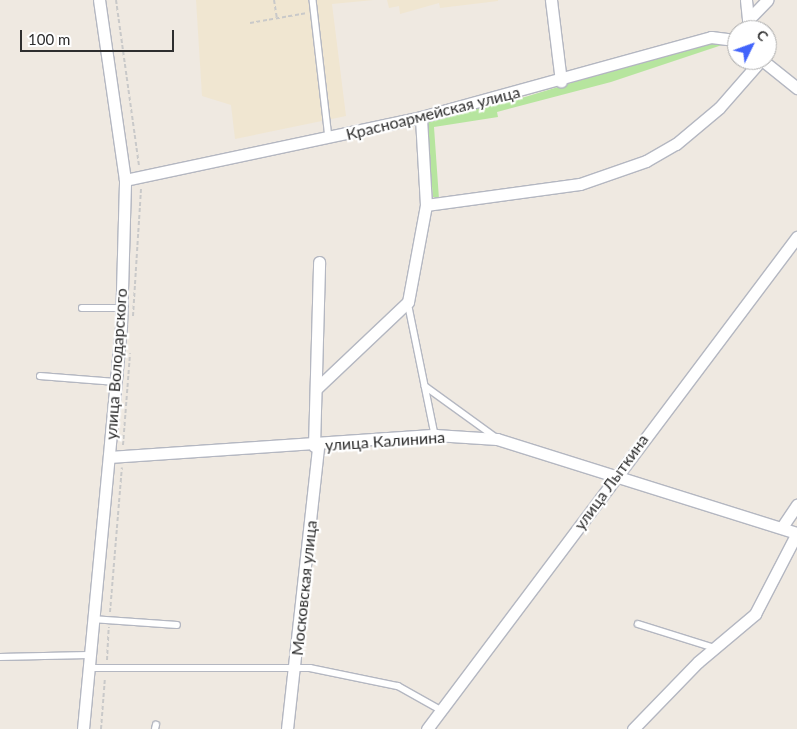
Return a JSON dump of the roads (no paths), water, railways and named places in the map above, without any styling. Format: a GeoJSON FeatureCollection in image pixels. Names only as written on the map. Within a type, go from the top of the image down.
{"type":"FeatureCollection","features":[{"type":"Feature","properties":{"kind":"street","name":"улица Володарского"},"geometry":{"type":"LineString","coordinates":[[83,729],[88,655],[116,382],[121,308],[125,180],[99,0]]}},
{"type":"Feature","properties":{"kind":"street"},"geometry":{"type":"LineString","coordinates":[[551,0],[561,81]]}},
{"type":"Feature","properties":{"kind":"street"},"geometry":{"type":"LineString","coordinates":[[746,0],[746,20]]}},
{"type":"Feature","properties":{"kind":"street"},"geometry":{"type":"LineString","coordinates":[[750,20],[767,0]]}},
{"type":"Feature","properties":{"kind":"street","name":"Красноармейская улица"},"geometry":{"type":"LineString","coordinates":[[125,180],[421,117],[561,81],[711,37],[727,39]]}},
{"type":"Feature","properties":{"kind":"street"},"geometry":{"type":"LineString","coordinates":[[426,205],[580,184],[646,161],[676,144],[720,108],[753,70]]}},
{"type":"Feature","properties":{"kind":"street"},"geometry":{"type":"LineString","coordinates":[[774,70],[797,88]]}},
{"type":"Feature","properties":{"kind":"street"},"geometry":{"type":"LineString","coordinates":[[317,388],[408,302],[426,205],[421,117]]}},
{"type":"Feature","properties":{"kind":"street","name":"улица Лыткина"},"geometry":{"type":"LineString","coordinates":[[427,729],[797,237]]}},
{"type":"Feature","properties":{"kind":"street","name":"Московская улица"},"geometry":{"type":"LineString","coordinates":[[287,729],[295,671],[316,446],[319,262]]}},
{"type":"Feature","properties":{"kind":"street","name":"улица Калинина"},"geometry":{"type":"LineString","coordinates":[[109,457],[316,446],[435,435],[497,439],[614,478],[797,533]]}},
{"type":"Feature","properties":{"kind":"street"},"geometry":{"type":"LineString","coordinates":[[782,527],[797,505]]}},
{"type":"Feature","properties":{"kind":"street"},"geometry":{"type":"LineString","coordinates":[[633,729],[715,648],[755,614],[797,533]]}},
{"type":"Feature","properties":{"kind":"lane"},"geometry":{"type":"LineString","coordinates":[[313,0],[329,138]]}},
{"type":"Feature","properties":{"kind":"lane"},"geometry":{"type":"LineString","coordinates":[[408,302],[435,435]]}},
{"type":"Feature","properties":{"kind":"lane"},"geometry":{"type":"LineString","coordinates":[[82,308],[121,308]]}},
{"type":"Feature","properties":{"kind":"lane"},"geometry":{"type":"LineString","coordinates":[[40,376],[116,382]]}},
{"type":"Feature","properties":{"kind":"lane"},"geometry":{"type":"LineString","coordinates":[[425,386],[497,439]]}},
{"type":"Feature","properties":{"kind":"lane"},"geometry":{"type":"LineString","coordinates":[[92,619],[177,625]]}},
{"type":"Feature","properties":{"kind":"lane"},"geometry":{"type":"LineString","coordinates":[[638,624],[715,648]]}},
{"type":"Feature","properties":{"kind":"lane"},"geometry":{"type":"LineString","coordinates":[[0,657],[88,655]]}},
{"type":"Feature","properties":{"kind":"lane"},"geometry":{"type":"LineString","coordinates":[[87,668],[295,671],[310,668],[398,686],[442,711]]}}]}
